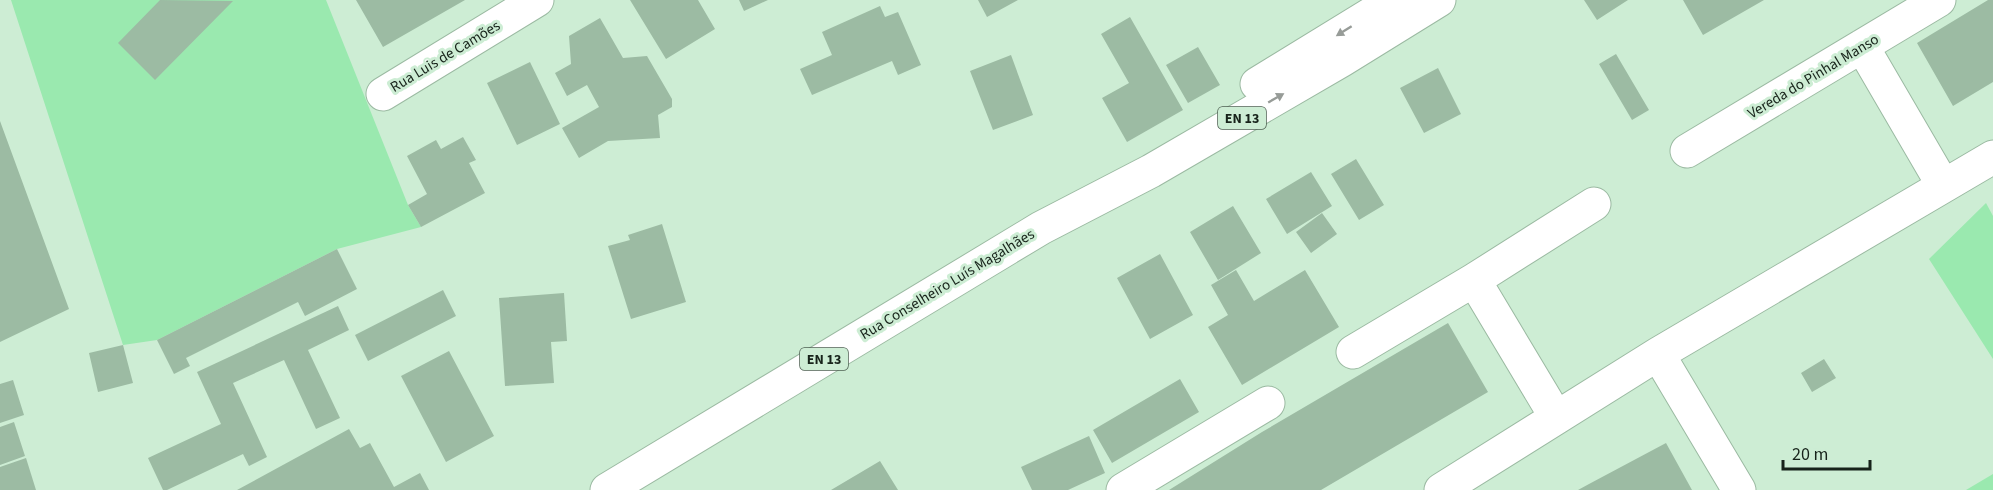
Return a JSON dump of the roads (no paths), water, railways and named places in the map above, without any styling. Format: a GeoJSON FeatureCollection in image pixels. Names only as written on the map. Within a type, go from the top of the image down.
{"type":"FeatureCollection","features":[{"type":"Feature","properties":{"kind":"street","name":"Rua Luis de Camões"},"geometry":{"type":"LineString","coordinates":[[383,93],[537,0]]}},
{"type":"Feature","properties":{"kind":"street","name":"Rua Conselheiro Luís Magalhães"},"geometry":{"type":"LineString","coordinates":[[1041,228],[1138,157],[1394,0]]}},
{"type":"Feature","properties":{"kind":"street","name":"Rua Conselheiro Luís Magalhães"},"geometry":{"type":"LineString","coordinates":[[608,490],[1041,228],[1151,171],[1342,60],[1439,0]]}},
{"type":"Feature","properties":{"kind":"street","name":"Vereda do Pinhal Manso"},"geometry":{"type":"LineString","coordinates":[[1687,151],[1939,0]]}},
{"type":"Feature","properties":{"kind":"street"},"geometry":{"type":"LineString","coordinates":[[1862,46],[1943,185]]}},
{"type":"Feature","properties":{"kind":"street"},"geometry":{"type":"LineString","coordinates":[[1441,490],[1658,354],[1993,157]]}},
{"type":"Feature","properties":{"kind":"street"},"geometry":{"type":"LineString","coordinates":[[1353,352],[1474,280],[1594,204]]}},
{"type":"Feature","properties":{"kind":"street"},"geometry":{"type":"LineString","coordinates":[[1474,280],[1556,417]]}},
{"type":"Feature","properties":{"kind":"street"},"geometry":{"type":"LineString","coordinates":[[1658,354],[1738,490]]}},
{"type":"Feature","properties":{"kind":"street"},"geometry":{"type":"LineString","coordinates":[[1123,490],[1268,403]]}}]}
